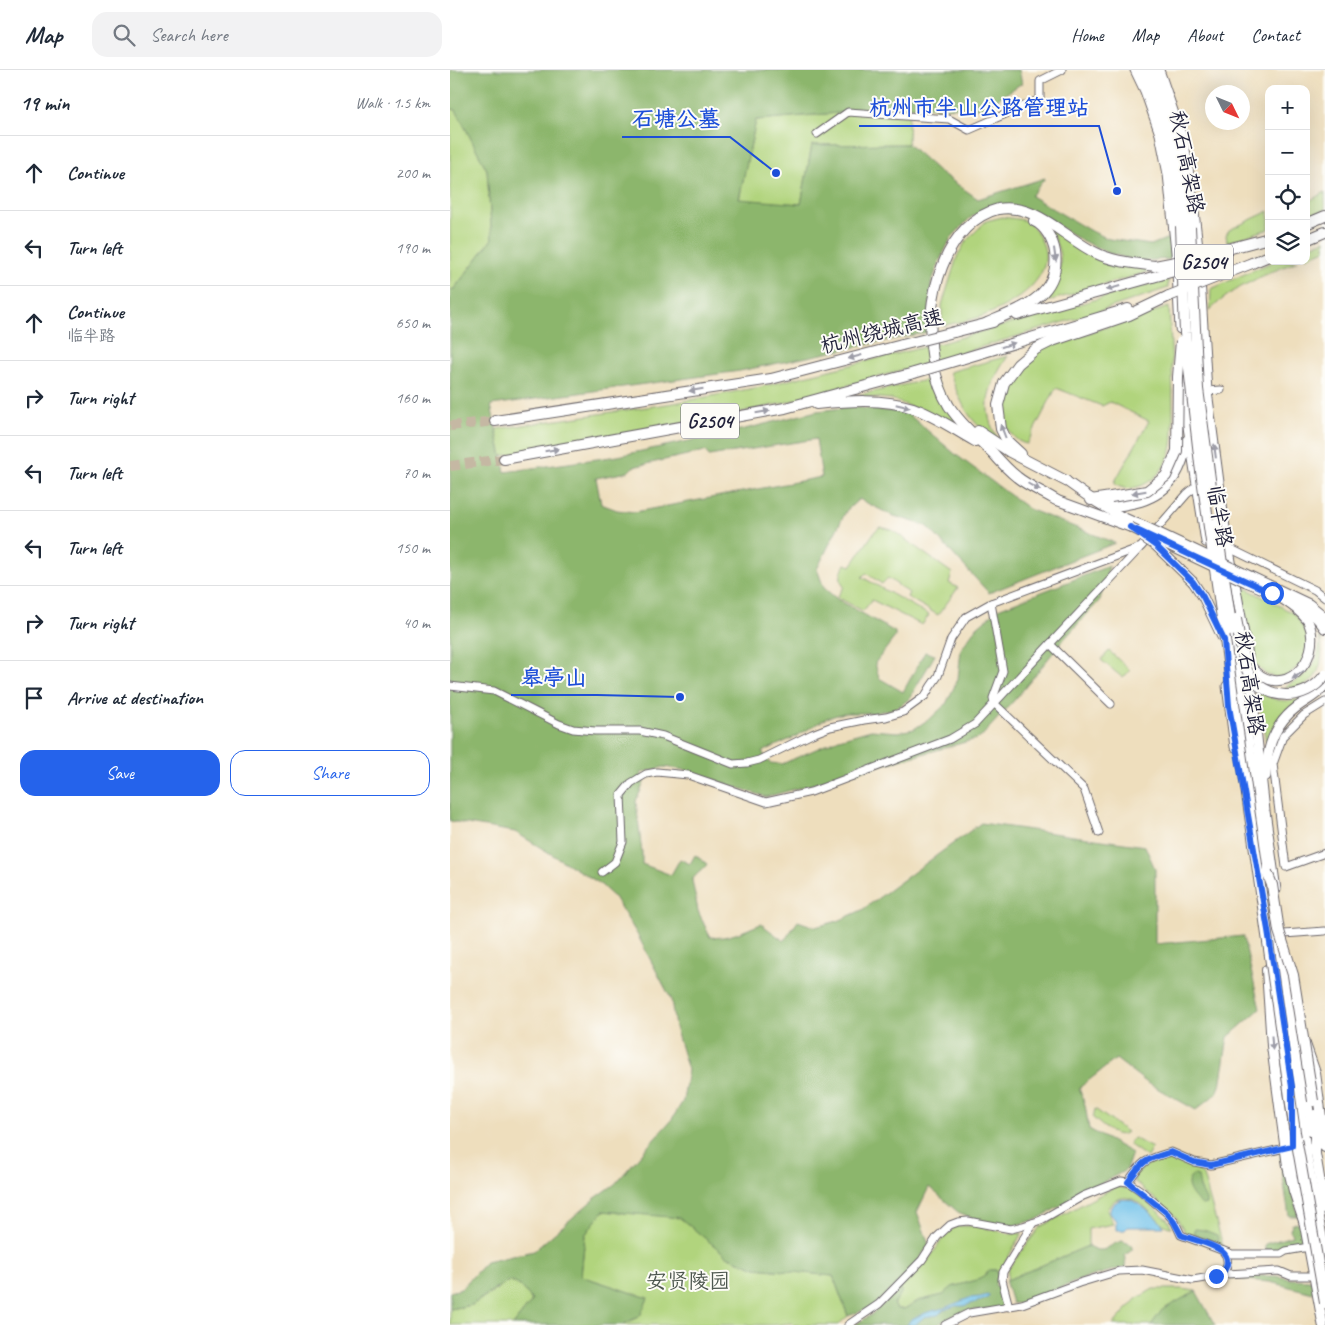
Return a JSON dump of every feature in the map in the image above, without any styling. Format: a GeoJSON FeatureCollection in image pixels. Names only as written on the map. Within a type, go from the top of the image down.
{"type":"FeatureCollection","features":[{"type":"Feature","properties":{"kind":"highway","name":"秋石高架路"},"geometry":{"type":"LineString","coordinates":[[1142,70],[1156,102],[1175,174],[1181,226],[1185,333],[1200,464],[1295,1132],[1309,1225],[1325,1303]]}},
{"type":"Feature","properties":{"kind":"highway","name":"秋石高架路"},"geometry":{"type":"LineString","coordinates":[[1150,70],[1163,99],[1183,172],[1190,227],[1198,389],[1307,1160],[1325,1255]]}},
{"type":"Feature","properties":{"kind":"highway"},"geometry":{"type":"LineString","coordinates":[[1056,500],[1017,478],[964,425],[949,405],[938,378],[932,351],[931,314],[936,284],[945,257],[960,234],[983,215],[1008,208],[1019,209],[1043,220],[1095,253],[1123,262],[1155,266],[1265,240]]}},
{"type":"Feature","properties":{"kind":"highway"},"geometry":{"type":"LineString","coordinates":[[987,323],[1033,302],[1052,279],[1056,263],[1048,234],[1038,223],[1018,214],[1003,213],[992,216],[965,236],[954,253],[939,293],[938,351],[950,392],[960,412],[968,422],[984,437],[1066,481]]}},
{"type":"Feature","properties":{"kind":"highway"},"geometry":{"type":"LineString","coordinates":[[1310,222],[1325,216]]}},
{"type":"Feature","properties":{"kind":"highway"},"geometry":{"type":"LineString","coordinates":[[1310,238],[1325,232]]}},
{"type":"Feature","properties":{"kind":"highway","name":"杭州绕城高速"},"geometry":{"type":"LineString","coordinates":[[495,421],[771,379],[954,332],[1160,275],[1247,249],[1265,241]]}},
{"type":"Feature","properties":{"kind":"highway","name":"G2504"},"geometry":{"type":"LineString","coordinates":[[504,459],[785,408],[962,360],[1169,296],[1265,258]]}},
{"type":"Feature","properties":{"kind":"highway"},"geometry":{"type":"LineString","coordinates":[[1036,465],[1007,441],[1001,429],[998,405],[1004,383],[1014,369],[1036,349],[1044,345],[1130,315],[1169,296]]}},
{"type":"Feature","properties":{"kind":"highway"},"geometry":{"type":"LineString","coordinates":[[1091,500],[1147,491],[1166,476],[1177,451],[1178,377],[1184,305]]}},
{"type":"Feature","properties":{"kind":"highway"},"geometry":{"type":"LineString","coordinates":[[785,408],[838,402],[891,403],[913,408],[934,417],[987,448]]}},
{"type":"Feature","properties":{"kind":"highway"},"geometry":{"type":"LineString","coordinates":[[1272,593],[1294,602],[1312,613],[1325,628]]}},
{"type":"Feature","properties":{"kind":"highway"},"geometry":{"type":"LineString","coordinates":[[1227,594],[1235,615],[1248,672],[1260,686],[1281,695],[1298,695],[1315,687],[1325,676]]}},
{"type":"Feature","properties":{"kind":"highway"},"geometry":{"type":"LineString","coordinates":[[1267,872],[1272,885],[1280,931],[1293,975],[1316,1124],[1315,1151]]}},
{"type":"Feature","properties":{"kind":"highway"},"geometry":{"type":"LineString","coordinates":[[1264,917],[1264,942],[1269,985],[1272,1046],[1284,1136],[1294,1191],[1309,1225]]}},
{"type":"Feature","properties":{"kind":"highway"},"geometry":{"type":"LineString","coordinates":[[1291,1002],[1300,1032],[1313,1063],[1325,1147]]}},
{"type":"Feature","properties":{"kind":"highway"},"geometry":{"type":"LineString","coordinates":[[1284,1030],[1282,1060],[1285,1085],[1298,1177],[1309,1225]]}},
{"type":"Feature","properties":{"kind":"main road","name":"临半路"},"geometry":{"type":"LineString","coordinates":[[1135,70],[1145,91],[1160,134],[1168,174],[1176,252],[1186,414],[1196,484],[1224,640],[1229,706],[1284,1030],[1292,1087],[1292,1146],[1309,1225],[1309,1247],[1323,1325]]}},
{"type":"Feature","properties":{"kind":"main road","name":"临半路"},"geometry":{"type":"LineString","coordinates":[[1159,70],[1184,143],[1192,194],[1198,247],[1207,391],[1218,477],[1249,664],[1265,811],[1284,934],[1291,1002],[1325,1210]]}},
{"type":"Feature","properties":{"kind":"main road"},"geometry":{"type":"LineString","coordinates":[[1091,500],[1111,506],[1134,503],[1151,499],[1171,483],[1184,460],[1187,441],[1186,414]]}},
{"type":"Feature","properties":{"kind":"main road"},"geometry":{"type":"LineString","coordinates":[[1066,481],[1091,500],[1272,593],[1291,605],[1307,620],[1313,629],[1316,650],[1312,660],[1301,674],[1291,680],[1264,678],[1255,672],[1249,664]]}},
{"type":"Feature","properties":{"kind":"main road"},"geometry":{"type":"LineString","coordinates":[[1056,500],[1130,527],[1309,604],[1325,617]]}},
{"type":"Feature","properties":{"kind":"main road"},"geometry":{"type":"LineString","coordinates":[[1130,527],[1156,546],[1193,582],[1203,597],[1224,640]]}},
{"type":"Feature","properties":{"kind":"main road"},"geometry":{"type":"LineString","coordinates":[[1265,811],[1268,748],[1272,738],[1288,715],[1325,686]]}},
{"type":"Feature","properties":{"kind":"street"},"geometry":{"type":"LineString","coordinates":[[817,134],[848,112],[949,119],[969,130],[1040,98],[1040,81],[1062,70]]}},
{"type":"Feature","properties":{"kind":"street"},"geometry":{"type":"LineString","coordinates":[[1207,391],[1221,390]]}},
{"type":"Feature","properties":{"kind":"street"},"geometry":{"type":"LineString","coordinates":[[602,872],[615,862],[623,842],[621,795],[631,783],[646,774],[657,772],[688,774],[766,802],[811,792],[950,739],[975,724],[1141,547],[1196,484],[1218,477]]}},
{"type":"Feature","properties":{"kind":"street"},"geometry":{"type":"LineString","coordinates":[[450,686],[494,691],[559,724],[573,729],[640,732],[663,736],[733,764],[747,763],[759,760],[812,734],[830,728],[903,712],[924,696],[938,676],[952,639],[966,617],[991,603],[1141,547]]}},
{"type":"Feature","properties":{"kind":"street"},"geometry":{"type":"LineString","coordinates":[[1229,548],[1315,590],[1325,598]]}},
{"type":"Feature","properties":{"kind":"street"},"geometry":{"type":"LineString","coordinates":[[991,603],[1003,671],[993,698],[994,703],[1084,789],[1099,833]]}},
{"type":"Feature","properties":{"kind":"street"},"geometry":{"type":"LineString","coordinates":[[1050,644],[1111,704]]}},
{"type":"Feature","properties":{"kind":"street"},"geometry":{"type":"LineString","coordinates":[[1325,702],[1304,715],[1283,736],[1273,764],[1286,867],[1325,853]]}},
{"type":"Feature","properties":{"kind":"street"},"geometry":{"type":"LineString","coordinates":[[1284,934],[1325,931]]}},
{"type":"Feature","properties":{"kind":"street"},"geometry":{"type":"LineString","coordinates":[[1128,1182],[1140,1165],[1147,1160],[1171,1152],[1194,1162],[1211,1165],[1292,1146]]}},
{"type":"Feature","properties":{"kind":"street"},"geometry":{"type":"LineString","coordinates":[[848,1325],[879,1304],[922,1260],[950,1225],[968,1221],[1011,1229],[1032,1223],[1114,1182],[1128,1182],[1167,1213],[1181,1235],[1232,1254],[1281,1254],[1286,1251],[1309,1247]]}},
{"type":"Feature","properties":{"kind":"street"},"geometry":{"type":"LineString","coordinates":[[1009,1307],[1002,1280],[1003,1272],[1032,1223]]}},
{"type":"Feature","properties":{"kind":"street"},"geometry":{"type":"LineString","coordinates":[[1222,1274],[1226,1269],[1228,1258],[1223,1250]]}},
{"type":"Feature","properties":{"kind":"street"},"geometry":{"type":"LineString","coordinates":[[1279,1271],[1281,1254]]}},
{"type":"Feature","properties":{"kind":"street"},"geometry":{"type":"LineString","coordinates":[[945,1325],[969,1314],[1009,1307],[1098,1276],[1119,1271],[1142,1270],[1193,1280],[1222,1274],[1279,1271],[1290,1276],[1314,1276]]}},
{"type":"Feature","properties":{"kind":"green space"},"geometry":{"type":"Polygon","coordinates":[[[450,70],[1019,70],[1022,83],[984,108],[909,107],[756,120],[739,199],[801,204],[812,145],[908,144],[937,170],[978,199],[1045,178],[1031,196],[1089,230],[1109,239],[1151,245],[1171,237],[1171,259],[1138,261],[1108,253],[1079,239],[1051,221],[986,209],[970,218],[951,238],[939,262],[931,284],[928,332],[740,371],[491,405],[505,472],[618,456],[745,429],[817,411],[852,407],[907,413],[955,454],[1029,509],[1115,543],[989,593],[927,526],[891,515],[859,499],[846,511],[817,569],[824,588],[837,599],[895,632],[895,637],[875,663],[879,678],[903,692],[925,652],[935,655],[909,699],[897,708],[874,713],[844,713],[827,718],[795,737],[762,752],[770,763],[782,764],[839,739],[871,730],[898,732],[914,729],[932,717],[946,704],[958,679],[961,649],[976,628],[998,609],[1109,566],[1100,600],[980,738],[766,797],[685,770],[664,767],[641,773],[644,783],[636,801],[642,864],[671,875],[680,859],[690,864],[695,855],[707,864],[692,880],[698,911],[710,937],[729,936],[761,924],[784,941],[798,921],[815,927],[838,921],[862,910],[981,823],[1145,846],[1155,869],[1155,944],[1243,936],[1260,1009],[1228,1037],[1220,1086],[1217,1093],[1196,1110],[1146,1082],[1116,1059],[1079,1088],[1085,1105],[1089,1129],[1132,1153],[1126,1170],[1036,1220],[1010,1226],[989,1225],[958,1212],[929,1187],[917,1212],[929,1245],[910,1273],[872,1307],[848,1316],[833,1276],[756,1268],[727,1256],[680,1218],[603,1211],[585,1235],[581,1276],[648,1298],[640,1316],[622,1325],[513,1325],[532,1301],[523,1288],[509,1281],[472,1305],[450,1309],[450,1292],[461,1289],[486,1262],[534,1251],[594,1199],[615,1184],[672,1119],[683,1101],[688,1070],[675,1027],[671,999],[637,934],[614,897],[599,883],[515,832],[450,821],[450,290],[454,289],[492,239],[487,170],[456,110],[450,109],[450,70]],[[816,439],[709,456],[705,451],[633,467],[628,472],[596,478],[601,504],[617,510],[635,512],[822,477],[816,439]]]}},
{"type":"Feature","properties":{"kind":"green space"},"geometry":{"type":"Polygon","coordinates":[[[909,107],[908,144],[812,145],[801,204],[739,200],[756,120],[909,107]]]}},
{"type":"Feature","properties":{"kind":"green space"},"geometry":{"type":"Polygon","coordinates":[[[450,109],[456,109],[487,170],[492,239],[454,289],[450,290],[450,109]]]}},
{"type":"Feature","properties":{"kind":"green space"},"geometry":{"type":"Polygon","coordinates":[[[1325,192],[1325,210],[1310,215],[1310,200],[1325,192]]]}},
{"type":"Feature","properties":{"kind":"green space"},"geometry":{"type":"Polygon","coordinates":[[[1265,213],[1265,230],[1227,242],[1226,235],[1229,230],[1265,213]]]}},
{"type":"Feature","properties":{"kind":"green space"},"geometry":{"type":"Polygon","coordinates":[[[1002,217],[1026,221],[1034,228],[1045,252],[1044,264],[1040,275],[1023,294],[1001,308],[978,317],[942,326],[942,305],[957,257],[966,241],[986,221],[1002,217]]]}},
{"type":"Feature","properties":{"kind":"green space"},"geometry":{"type":"Polygon","coordinates":[[[1046,224],[1099,258],[1117,265],[1154,270],[1032,306],[1053,283],[1060,265],[1059,251],[1046,224]]]}},
{"type":"Feature","properties":{"kind":"green space"},"geometry":{"type":"Polygon","coordinates":[[[1325,240],[1325,250],[1310,256],[1310,246],[1325,240]]]}},
{"type":"Feature","properties":{"kind":"green space"},"geometry":{"type":"Polygon","coordinates":[[[1265,265],[1289,265],[1240,287],[1210,310],[1211,289],[1265,265]]]}},
{"type":"Feature","properties":{"kind":"green space"},"geometry":{"type":"Polygon","coordinates":[[[1168,279],[1168,288],[1091,314],[924,364],[784,403],[695,422],[502,456],[496,429],[674,403],[760,387],[941,343],[1168,279]]]}},
{"type":"Feature","properties":{"kind":"green space"},"geometry":{"type":"Polygon","coordinates":[[[1169,307],[1173,388],[1173,440],[1166,463],[1152,479],[1143,485],[1131,488],[1124,488],[1114,483],[1149,421],[1110,402],[1102,406],[1056,388],[1027,444],[1013,436],[1004,421],[1001,411],[1002,400],[1011,378],[1027,360],[1049,345],[1169,307]]]}},
{"type":"Feature","properties":{"kind":"green space"},"geometry":{"type":"Polygon","coordinates":[[[1008,356],[995,377],[988,397],[989,418],[999,441],[980,427],[967,411],[949,372],[1008,356]]]}},
{"type":"Feature","properties":{"kind":"green space"},"geometry":{"type":"Polygon","coordinates":[[[935,378],[961,427],[891,399],[854,396],[935,378]]]}},
{"type":"Feature","properties":{"kind":"green space"},"geometry":{"type":"Polygon","coordinates":[[[880,527],[892,530],[952,573],[949,583],[958,588],[938,615],[907,597],[909,593],[888,578],[882,584],[866,573],[862,577],[929,615],[922,625],[872,600],[863,611],[837,597],[844,587],[841,573],[845,564],[851,566],[875,531],[880,527]]]}},
{"type":"Feature","properties":{"kind":"green space"},"geometry":{"type":"Polygon","coordinates":[[[1240,585],[1295,614],[1308,636],[1306,660],[1286,676],[1276,677],[1267,675],[1253,663],[1240,585]]]}},
{"type":"Feature","properties":{"kind":"green space"},"geometry":{"type":"Polygon","coordinates":[[[1320,632],[1322,654],[1313,680],[1306,685],[1284,687],[1307,672],[1316,660],[1320,643],[1320,632]]]}},
{"type":"Feature","properties":{"kind":"green space"},"geometry":{"type":"Polygon","coordinates":[[[1109,651],[1130,670],[1123,678],[1101,660],[1109,651]]]}},
{"type":"Feature","properties":{"kind":"green space"},"geometry":{"type":"Polygon","coordinates":[[[1256,687],[1267,696],[1278,700],[1304,698],[1282,717],[1273,728],[1266,742],[1256,687]]]}},
{"type":"Feature","properties":{"kind":"green space"},"geometry":{"type":"Polygon","coordinates":[[[1095,1109],[1127,1132],[1119,1135],[1105,1128],[1093,1118],[1095,1109]]]}},
{"type":"Feature","properties":{"kind":"green space"},"geometry":{"type":"Polygon","coordinates":[[[1134,1138],[1152,1148],[1147,1157],[1130,1145],[1130,1141],[1134,1138]]]}},
{"type":"Feature","properties":{"kind":"green space"},"geometry":{"type":"Polygon","coordinates":[[[1285,1153],[1298,1216],[1289,1216],[1280,1158],[1281,1154],[1285,1153]]]}},
{"type":"Feature","properties":{"kind":"green space"},"geometry":{"type":"Polygon","coordinates":[[[1167,1158],[1186,1164],[1203,1175],[1223,1246],[1185,1232],[1176,1217],[1134,1181],[1135,1176],[1142,1169],[1151,1163],[1167,1158]]]}},
{"type":"Feature","properties":{"kind":"green space"},"geometry":{"type":"Polygon","coordinates":[[[1194,1175],[1198,1176],[1206,1204],[1202,1205],[1195,1198],[1188,1186],[1190,1178],[1194,1175]]]}},
{"type":"Feature","properties":{"kind":"green space"},"geometry":{"type":"Polygon","coordinates":[[[1117,1187],[1131,1189],[1167,1219],[1172,1227],[1161,1222],[1142,1204],[1126,1198],[1118,1199],[1107,1210],[1113,1224],[1088,1229],[1088,1246],[1007,1280],[1008,1270],[1011,1265],[1040,1227],[1117,1187]]]}},
{"type":"Feature","properties":{"kind":"green space","name":"安贤陵园"},"geometry":{"type":"Polygon","coordinates":[[[602,1211],[680,1217],[727,1256],[756,1268],[833,1276],[848,1316],[838,1325],[794,1325],[792,1323],[774,1325],[622,1325],[640,1316],[648,1298],[581,1276],[585,1235],[602,1211]]]}},
{"type":"Feature","properties":{"kind":"green space"},"geometry":{"type":"Polygon","coordinates":[[[1296,1223],[1302,1226],[1305,1244],[1283,1247],[1280,1251],[1265,1250],[1265,1244],[1292,1236],[1290,1230],[1292,1224],[1296,1223]]]}},
{"type":"Feature","properties":{"kind":"green space"},"geometry":{"type":"Polygon","coordinates":[[[958,1226],[976,1226],[1011,1234],[1022,1233],[998,1275],[996,1270],[990,1270],[980,1279],[952,1287],[944,1295],[918,1301],[904,1309],[897,1309],[894,1304],[902,1291],[900,1288],[931,1256],[946,1235],[958,1226]]]}},
{"type":"Feature","properties":{"kind":"green space"},"geometry":{"type":"Polygon","coordinates":[[[1195,1229],[1217,1235],[1219,1243],[1193,1233],[1195,1229]]]}},
{"type":"Feature","properties":{"kind":"green space"},"geometry":{"type":"Polygon","coordinates":[[[1122,1241],[1132,1245],[1132,1250],[1125,1255],[1125,1267],[1085,1278],[1019,1304],[1012,1303],[1006,1283],[1007,1280],[1088,1246],[1102,1250],[1122,1241]]]}},
{"type":"Feature","properties":{"kind":"green space"},"geometry":{"type":"Polygon","coordinates":[[[990,1270],[996,1270],[998,1275],[995,1285],[998,1287],[1001,1308],[963,1311],[937,1325],[854,1325],[871,1315],[900,1288],[902,1291],[894,1304],[897,1309],[904,1309],[918,1301],[943,1295],[952,1287],[980,1279],[990,1270]]]}},
{"type":"Feature","properties":{"kind":"green space"},"geometry":{"type":"Polygon","coordinates":[[[1234,1276],[1276,1276],[1309,1280],[1313,1283],[1313,1293],[1270,1282],[1232,1279],[1234,1276]]]}},
{"type":"Feature","properties":{"kind":"green space"},"geometry":{"type":"Polygon","coordinates":[[[509,1281],[523,1288],[532,1301],[513,1325],[450,1325],[450,1309],[472,1305],[509,1281]]]}},
{"type":"Feature","properties":{"kind":"green space"},"geometry":{"type":"Polygon","coordinates":[[[1153,1289],[1196,1291],[1163,1310],[1151,1325],[1113,1325],[1136,1299],[1153,1289]]]}},
{"type":"Feature","properties":{"kind":"green space"},"geometry":{"type":"Polygon","coordinates":[[[1196,1291],[1215,1325],[1151,1325],[1162,1310],[1196,1291]]]}},
{"type":"Feature","properties":{"kind":"water"},"geometry":{"type":"Polygon","coordinates":[[[1120,1200],[1132,1200],[1155,1217],[1164,1227],[1128,1227],[1125,1230],[1116,1230],[1116,1221],[1110,1210],[1120,1200]]]}},
{"type":"Feature","properties":{"kind":"water"},"geometry":{"type":"Polygon","coordinates":[[[990,1296],[984,1300],[943,1310],[938,1315],[924,1317],[915,1325],[907,1325],[911,1319],[928,1312],[969,1298],[990,1296]]]}},
{"type":"Feature","properties":{"kind":"tunnel"},"geometry":{"type":"LineString","coordinates":[[450,426],[495,421]]}},
{"type":"Feature","properties":{"kind":"tunnel"},"geometry":{"type":"LineString","coordinates":[[450,466],[504,459]]}},
{"type":"Feature","properties":{"kind":"place","name":"石塘公墓"},"geometry":{"type":"Point","coordinates":[776,173]}},
{"type":"Feature","properties":{"kind":"place","name":"杭州市半山公路管理站"},"geometry":{"type":"Point","coordinates":[1117,191]}},
{"type":"Feature","properties":{"kind":"place","name":"皋亭山"},"geometry":{"type":"Point","coordinates":[680,697]}},
{"type":"Feature","properties":{"kind":"route"},"geometry":{"type":"LineString","coordinates":[[1216,1276],[1222,1274],[1226,1269],[1228,1258],[1223,1250],[1181,1235],[1167,1213],[1128,1182],[1140,1165],[1161,1154],[1171,1152],[1194,1162],[1211,1165],[1292,1146],[1292,1087],[1268,930],[1229,706],[1224,640],[1203,597],[1193,582],[1156,546],[1130,527],[1272,593]]}}]}
